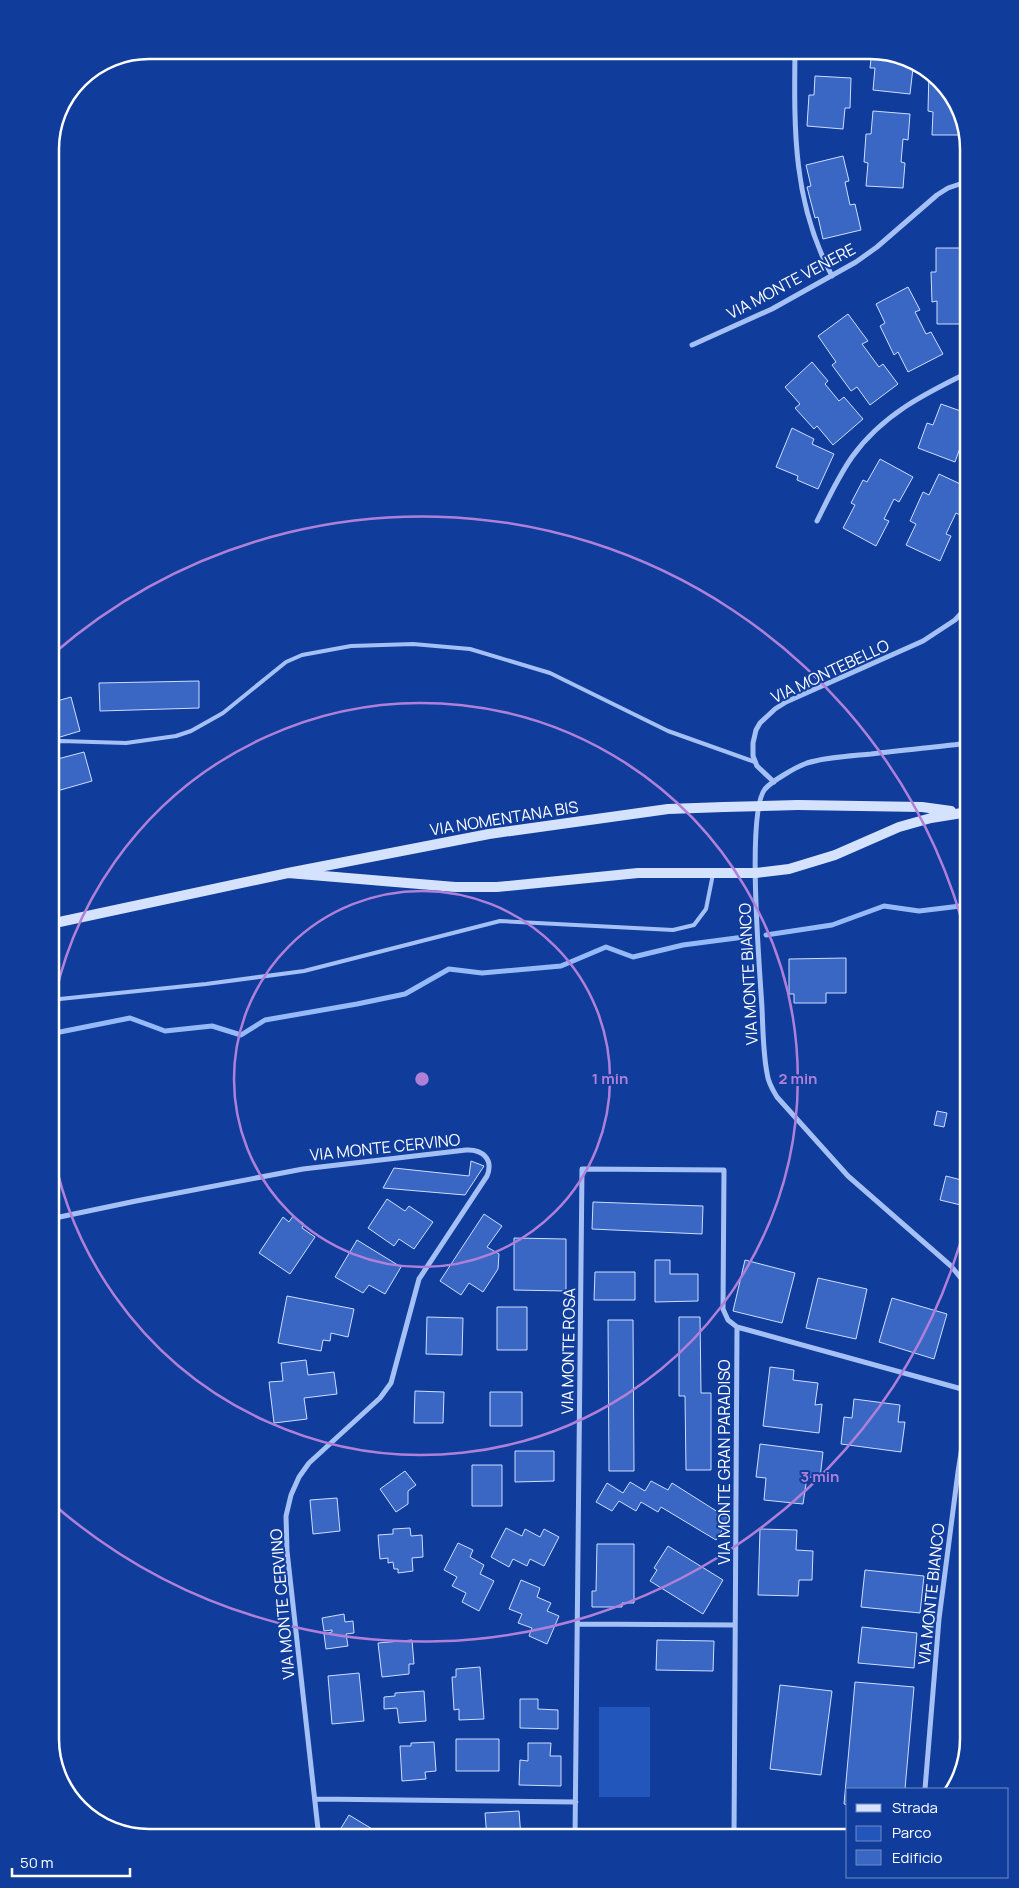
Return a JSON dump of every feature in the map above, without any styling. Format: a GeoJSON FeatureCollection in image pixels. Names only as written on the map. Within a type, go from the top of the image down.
{"type":"FeatureCollection","features":[{"type":"Feature","properties":{"kind":"main road","name":"VIA NOMENTANA BIS"},"geometry":{"type":"LineString","coordinates":[[59,922],[288,873],[489,834],[668,809],[798,806],[922,807],[960,812]]}},
{"type":"Feature","properties":{"kind":"main road"},"geometry":{"type":"LineString","coordinates":[[288,873],[455,887],[497,887],[638,873],[756,873],[789,869],[835,855],[899,827],[931,818],[960,814]]}},
{"type":"Feature","properties":{"kind":"street"},"geometry":{"type":"LineString","coordinates":[[795,59],[794,127],[801,184],[815,240],[832,276]]}},
{"type":"Feature","properties":{"kind":"street","name":"VIA MONTE VENERE"},"geometry":{"type":"LineString","coordinates":[[692,345],[772,309],[832,276],[870,252],[937,195],[960,184]]}},
{"type":"Feature","properties":{"kind":"street"},"geometry":{"type":"LineString","coordinates":[[817,521],[846,466],[874,431],[909,403],[960,377]]}},
{"type":"Feature","properties":{"kind":"street","name":"VIA MONTEBELLO"},"geometry":{"type":"LineString","coordinates":[[755,762],[753,743],[756,730],[760,723],[775,709],[786,702],[923,641],[950,624],[960,614]]}},
{"type":"Feature","properties":{"kind":"street","name":"VIA MONTE BIANCO"},"geometry":{"type":"LineString","coordinates":[[960,744],[832,758],[807,763],[796,768],[765,788],[760,798],[756,873],[762,1002],[767,1072],[771,1086],[777,1097],[848,1176],[951,1266],[960,1277]]}},
{"type":"Feature","properties":{"kind":"street"},"geometry":{"type":"LineString","coordinates":[[755,762],[762,772],[774,782]]}},
{"type":"Feature","properties":{"kind":"street","name":"VIA MONTE CERVINO"},"geometry":{"type":"LineString","coordinates":[[59,1217],[136,1200],[303,1169],[466,1150],[481,1152],[488,1159],[490,1168],[488,1176],[419,1279],[391,1383],[380,1398],[309,1463],[299,1477],[291,1495],[286,1516],[286,1537],[318,1829]]}},
{"type":"Feature","properties":{"kind":"street","name":"VIA MONTE ROSA"},"geometry":{"type":"LineString","coordinates":[[575,1829],[582,1169],[724,1170],[723,1309],[728,1320],[737,1327]]}},
{"type":"Feature","properties":{"kind":"street"},"geometry":{"type":"LineString","coordinates":[[737,1327],[960,1389]]}},
{"type":"Feature","properties":{"kind":"street","name":"VIA MONTE GRAN PARADISO"},"geometry":{"type":"LineString","coordinates":[[734,1829],[737,1327]]}},
{"type":"Feature","properties":{"kind":"street","name":"VIA MONTE BIANCO"},"geometry":{"type":"LineString","coordinates":[[925,1788],[939,1619],[960,1459]]}},
{"type":"Feature","properties":{"kind":"street"},"geometry":{"type":"LineString","coordinates":[[577,1624],[735,1625]]}},
{"type":"Feature","properties":{"kind":"street"},"geometry":{"type":"LineString","coordinates":[[315,1799],[576,1802]]}},
{"type":"Feature","properties":{"kind":"lane"},"geometry":{"type":"LineString","coordinates":[[59,742],[126,743],[176,736],[191,731],[223,713],[286,662],[294,658],[351,646],[413,644],[470,649],[550,673],[668,731],[755,762]]}},
{"type":"Feature","properties":{"kind":"lane"},"geometry":{"type":"LineString","coordinates":[[59,999],[206,984],[304,971],[500,921],[673,930],[694,925],[706,909],[714,873]]}},
{"type":"Feature","properties":{"kind":"green space"},"geometry":{"type":"Polygon","coordinates":[[[599,1707],[650,1707],[650,1797],[599,1797],[599,1707]]]}},
{"type":"Feature","properties":{"kind":"building"},"geometry":{"type":"Polygon","coordinates":[[[871,59],[876,59],[888,60],[913,70],[910,94],[873,90],[875,68],[870,68],[871,59]]]}},
{"type":"Feature","properties":{"kind":"building"},"geometry":{"type":"Polygon","coordinates":[[[815,76],[851,78],[850,108],[845,108],[843,129],[807,126],[809,95],[814,95],[815,76]]]}},
{"type":"Feature","properties":{"kind":"building"},"geometry":{"type":"Polygon","coordinates":[[[929,80],[942,94],[948,104],[959,135],[932,135],[933,112],[928,111],[929,80]]]}},
{"type":"Feature","properties":{"kind":"building"},"geometry":{"type":"Polygon","coordinates":[[[873,111],[910,114],[908,140],[903,139],[901,162],[905,163],[903,188],[866,186],[868,163],[864,162],[866,134],[871,134],[873,111]]]}},
{"type":"Feature","properties":{"kind":"building"},"geometry":{"type":"Polygon","coordinates":[[[843,156],[849,181],[845,182],[850,205],[855,204],[861,230],[823,239],[818,217],[815,218],[807,187],[811,186],[806,165],[843,156]]]}},
{"type":"Feature","properties":{"kind":"building"},"geometry":{"type":"Polygon","coordinates":[[[936,248],[960,248],[960,324],[937,324],[937,301],[932,302],[931,272],[936,272],[936,248]]]}},
{"type":"Feature","properties":{"kind":"building"},"geometry":{"type":"Polygon","coordinates":[[[908,287],[920,310],[915,312],[926,334],[931,332],[943,354],[908,372],[898,352],[894,355],[880,326],[885,323],[876,304],[908,287]]]}},
{"type":"Feature","properties":{"kind":"building"},"geometry":{"type":"Polygon","coordinates":[[[848,314],[868,341],[862,344],[879,367],[883,364],[898,384],[870,405],[857,387],[851,391],[832,365],[836,362],[818,336],[848,314]]]}},
{"type":"Feature","properties":{"kind":"building"},"geometry":{"type":"Polygon","coordinates":[[[812,362],[828,381],[825,384],[839,401],[844,397],[863,419],[833,445],[817,426],[814,429],[795,408],[800,404],[785,387],[812,362]]]}},
{"type":"Feature","properties":{"kind":"building"},"geometry":{"type":"Polygon","coordinates":[[[941,404],[960,411],[960,448],[955,462],[918,448],[927,423],[933,425],[941,404]]]}},
{"type":"Feature","properties":{"kind":"building"},"geometry":{"type":"Polygon","coordinates":[[[792,428],[814,439],[812,444],[834,454],[818,489],[797,480],[798,476],[776,467],[792,428]]]}},
{"type":"Feature","properties":{"kind":"building"},"geometry":{"type":"Polygon","coordinates":[[[880,459],[913,477],[899,502],[894,499],[884,519],[889,521],[876,546],[843,528],[855,505],[851,503],[863,480],[867,482],[880,459]]]}},
{"type":"Feature","properties":{"kind":"building"},"geometry":{"type":"Polygon","coordinates":[[[939,474],[960,484],[960,515],[956,513],[946,534],[951,536],[940,561],[906,545],[916,524],[910,521],[923,492],[929,495],[939,474]]]}},
{"type":"Feature","properties":{"kind":"building"},"geometry":{"type":"Polygon","coordinates":[[[199,681],[199,708],[100,711],[99,683],[199,681]]]}},
{"type":"Feature","properties":{"kind":"building"},"geometry":{"type":"Polygon","coordinates":[[[71,697],[80,731],[59,737],[59,700],[71,697]]]}},
{"type":"Feature","properties":{"kind":"building"},"geometry":{"type":"Polygon","coordinates":[[[84,752],[92,781],[59,790],[59,759],[84,752]]]}},
{"type":"Feature","properties":{"kind":"building"},"geometry":{"type":"Polygon","coordinates":[[[846,958],[846,993],[826,993],[826,1003],[794,1003],[794,994],[789,994],[789,959],[846,958]]]}},
{"type":"Feature","properties":{"kind":"building"},"geometry":{"type":"Polygon","coordinates":[[[937,1111],[947,1113],[944,1127],[934,1125],[937,1111]]]}},
{"type":"Feature","properties":{"kind":"building"},"geometry":{"type":"Polygon","coordinates":[[[471,1161],[484,1166],[465,1195],[383,1188],[394,1168],[469,1176],[471,1161]]]}},
{"type":"Feature","properties":{"kind":"building"},"geometry":{"type":"Polygon","coordinates":[[[946,1176],[960,1180],[960,1205],[940,1200],[946,1176]]]}},
{"type":"Feature","properties":{"kind":"building"},"geometry":{"type":"Polygon","coordinates":[[[387,1199],[405,1211],[409,1206],[433,1222],[414,1249],[399,1239],[394,1246],[368,1228],[387,1199]]]}},
{"type":"Feature","properties":{"kind":"building"},"geometry":{"type":"Polygon","coordinates":[[[593,1202],[703,1206],[702,1234],[592,1229],[593,1202]]]}},
{"type":"Feature","properties":{"kind":"building"},"geometry":{"type":"Polygon","coordinates":[[[484,1214],[502,1226],[487,1247],[499,1254],[498,1269],[483,1292],[469,1283],[461,1295],[440,1281],[484,1214]]]}},
{"type":"Feature","properties":{"kind":"building"},"geometry":{"type":"Polygon","coordinates":[[[293,1216],[304,1224],[302,1228],[315,1237],[290,1274],[259,1253],[283,1217],[289,1222],[293,1216]]]}},
{"type":"Feature","properties":{"kind":"building"},"geometry":{"type":"Polygon","coordinates":[[[514,1238],[566,1239],[566,1291],[514,1290],[514,1238]]]}},
{"type":"Feature","properties":{"kind":"building"},"geometry":{"type":"Polygon","coordinates":[[[357,1240],[401,1267],[385,1294],[369,1285],[363,1293],[335,1277],[357,1240]]]}},
{"type":"Feature","properties":{"kind":"building"},"geometry":{"type":"Polygon","coordinates":[[[655,1260],[670,1260],[670,1274],[698,1274],[698,1301],[655,1302],[655,1260]]]}},
{"type":"Feature","properties":{"kind":"building"},"geometry":{"type":"Polygon","coordinates":[[[745,1260],[795,1273],[782,1323],[733,1311],[745,1260]]]}},
{"type":"Feature","properties":{"kind":"building"},"geometry":{"type":"Polygon","coordinates":[[[595,1272],[635,1272],[635,1300],[594,1300],[595,1272]]]}},
{"type":"Feature","properties":{"kind":"building"},"geometry":{"type":"Polygon","coordinates":[[[818,1278],[867,1289],[856,1339],[806,1328],[818,1278]]]}},
{"type":"Feature","properties":{"kind":"building"},"geometry":{"type":"Polygon","coordinates":[[[287,1296],[354,1309],[348,1337],[331,1333],[330,1341],[323,1340],[321,1351],[278,1343],[287,1296]]]}},
{"type":"Feature","properties":{"kind":"building"},"geometry":{"type":"Polygon","coordinates":[[[892,1298],[947,1314],[934,1359],[879,1342],[892,1298]]]}},
{"type":"Feature","properties":{"kind":"building"},"geometry":{"type":"Polygon","coordinates":[[[497,1307],[527,1307],[527,1350],[497,1350],[497,1307]]]}},
{"type":"Feature","properties":{"kind":"building"},"geometry":{"type":"Polygon","coordinates":[[[427,1317],[463,1318],[462,1355],[426,1354],[427,1317]]]}},
{"type":"Feature","properties":{"kind":"building"},"geometry":{"type":"Polygon","coordinates":[[[679,1317],[700,1317],[701,1393],[711,1393],[711,1470],[686,1470],[685,1396],[679,1396],[679,1317]]]}},
{"type":"Feature","properties":{"kind":"building"},"geometry":{"type":"Polygon","coordinates":[[[608,1320],[633,1320],[634,1471],[609,1471],[608,1320]]]}},
{"type":"Feature","properties":{"kind":"building"},"geometry":{"type":"Polygon","coordinates":[[[306,1360],[308,1375],[334,1372],[337,1394],[304,1398],[307,1419],[274,1423],[269,1382],[283,1381],[281,1363],[306,1360]]]}},
{"type":"Feature","properties":{"kind":"building"},"geometry":{"type":"Polygon","coordinates":[[[770,1367],[794,1370],[793,1380],[818,1383],[815,1405],[822,1404],[819,1433],[763,1426],[770,1367]]]}},
{"type":"Feature","properties":{"kind":"building"},"geometry":{"type":"Polygon","coordinates":[[[415,1391],[444,1392],[443,1423],[414,1423],[415,1391]]]}},
{"type":"Feature","properties":{"kind":"building"},"geometry":{"type":"Polygon","coordinates":[[[490,1392],[522,1392],[522,1426],[490,1426],[490,1392]]]}},
{"type":"Feature","properties":{"kind":"building"},"geometry":{"type":"Polygon","coordinates":[[[854,1399],[900,1405],[898,1422],[905,1422],[901,1452],[841,1444],[844,1417],[852,1418],[854,1399]]]}},
{"type":"Feature","properties":{"kind":"building"},"geometry":{"type":"Polygon","coordinates":[[[760,1444],[823,1452],[820,1478],[807,1477],[803,1504],[764,1500],[766,1478],[756,1477],[760,1444]]]}},
{"type":"Feature","properties":{"kind":"building"},"geometry":{"type":"Polygon","coordinates":[[[515,1451],[554,1451],[554,1481],[515,1482],[515,1451]]]}},
{"type":"Feature","properties":{"kind":"building"},"geometry":{"type":"Polygon","coordinates":[[[472,1465],[502,1465],[502,1506],[472,1506],[472,1465]]]}},
{"type":"Feature","properties":{"kind":"building"},"geometry":{"type":"Polygon","coordinates":[[[405,1471],[416,1485],[408,1491],[408,1504],[396,1512],[380,1489],[405,1471]]]}},
{"type":"Feature","properties":{"kind":"building"},"geometry":{"type":"Polygon","coordinates":[[[651,1481],[668,1490],[672,1483],[729,1519],[716,1540],[661,1507],[658,1512],[641,1502],[636,1511],[619,1501],[612,1511],[596,1502],[607,1483],[623,1493],[630,1482],[645,1491],[651,1481]]]}},
{"type":"Feature","properties":{"kind":"building"},"geometry":{"type":"Polygon","coordinates":[[[337,1498],[340,1531],[313,1534],[310,1500],[337,1498]]]}},
{"type":"Feature","properties":{"kind":"building"},"geometry":{"type":"Polygon","coordinates":[[[410,1528],[411,1536],[422,1535],[423,1557],[412,1558],[413,1571],[398,1573],[398,1569],[394,1569],[393,1562],[388,1563],[388,1558],[380,1559],[378,1535],[393,1534],[393,1529],[410,1528]]]}},
{"type":"Feature","properties":{"kind":"building"},"geometry":{"type":"Polygon","coordinates":[[[506,1528],[522,1536],[525,1529],[540,1537],[544,1529],[559,1537],[544,1566],[530,1559],[527,1566],[513,1559],[509,1567],[491,1557],[506,1528]]]}},
{"type":"Feature","properties":{"kind":"building"},"geometry":{"type":"Polygon","coordinates":[[[760,1529],[797,1530],[796,1550],[813,1551],[812,1580],[799,1580],[798,1596],[758,1595],[760,1529]]]}},
{"type":"Feature","properties":{"kind":"building"},"geometry":{"type":"Polygon","coordinates":[[[458,1543],[473,1550],[470,1557],[484,1565],[480,1574],[494,1581],[479,1611],[462,1602],[466,1593],[452,1586],[457,1577],[444,1570],[458,1543]]]}},
{"type":"Feature","properties":{"kind":"building"},"geometry":{"type":"Polygon","coordinates":[[[597,1544],[634,1544],[634,1603],[622,1603],[622,1607],[592,1607],[592,1591],[596,1591],[597,1544]]]}},
{"type":"Feature","properties":{"kind":"building"},"geometry":{"type":"Polygon","coordinates":[[[668,1546],[723,1580],[703,1614],[650,1581],[657,1570],[654,1568],[668,1546]]]}},
{"type":"Feature","properties":{"kind":"building"},"geometry":{"type":"Polygon","coordinates":[[[865,1570],[924,1576],[920,1613],[861,1607],[865,1570]]]}},
{"type":"Feature","properties":{"kind":"building"},"geometry":{"type":"Polygon","coordinates":[[[521,1580],[540,1588],[537,1597],[551,1603],[547,1611],[559,1616],[547,1644],[529,1636],[532,1628],[518,1623],[522,1614],[509,1609],[521,1580]]]}},
{"type":"Feature","properties":{"kind":"building"},"geometry":{"type":"Polygon","coordinates":[[[344,1614],[345,1622],[353,1621],[354,1633],[346,1634],[348,1646],[326,1649],[324,1634],[332,1632],[332,1630],[324,1631],[322,1618],[344,1614]]]}},
{"type":"Feature","properties":{"kind":"building"},"geometry":{"type":"Polygon","coordinates":[[[862,1627],[917,1633],[914,1668],[858,1663],[862,1627]]]}},
{"type":"Feature","properties":{"kind":"building"},"geometry":{"type":"Polygon","coordinates":[[[412,1640],[414,1664],[409,1664],[409,1674],[382,1677],[378,1643],[412,1640]]]}},
{"type":"Feature","properties":{"kind":"building"},"geometry":{"type":"Polygon","coordinates":[[[657,1640],[714,1641],[713,1671],[656,1670],[657,1640]]]}},
{"type":"Feature","properties":{"kind":"building"},"geometry":{"type":"Polygon","coordinates":[[[480,1667],[484,1719],[459,1720],[459,1709],[454,1710],[452,1677],[456,1677],[456,1669],[480,1667]]]}},
{"type":"Feature","properties":{"kind":"building"},"geometry":{"type":"Polygon","coordinates":[[[359,1673],[364,1721],[332,1724],[328,1676],[359,1673]]]}},
{"type":"Feature","properties":{"kind":"building"},"geometry":{"type":"Polygon","coordinates":[[[855,1682],[914,1687],[905,1788],[846,1788],[846,1804],[844,1804],[855,1682]]]}},
{"type":"Feature","properties":{"kind":"building"},"geometry":{"type":"Polygon","coordinates":[[[780,1685],[832,1691],[821,1775],[770,1769],[780,1685]]]}},
{"type":"Feature","properties":{"kind":"building"},"geometry":{"type":"Polygon","coordinates":[[[424,1691],[426,1721],[399,1723],[397,1708],[384,1709],[384,1697],[395,1696],[395,1693],[424,1691]]]}},
{"type":"Feature","properties":{"kind":"building"},"geometry":{"type":"Polygon","coordinates":[[[520,1699],[538,1699],[538,1709],[558,1710],[558,1729],[520,1728],[520,1699]]]}},
{"type":"Feature","properties":{"kind":"building"},"geometry":{"type":"Polygon","coordinates":[[[456,1739],[499,1739],[499,1771],[456,1771],[456,1739]]]}},
{"type":"Feature","properties":{"kind":"building"},"geometry":{"type":"Polygon","coordinates":[[[434,1742],[436,1771],[425,1772],[426,1779],[402,1781],[400,1746],[411,1746],[411,1743],[434,1742]]]}},
{"type":"Feature","properties":{"kind":"building"},"geometry":{"type":"Polygon","coordinates":[[[528,1743],[551,1743],[550,1756],[561,1756],[561,1786],[519,1785],[520,1760],[528,1761],[528,1743]]]}},
{"type":"Feature","properties":{"kind":"building"},"geometry":{"type":"Polygon","coordinates":[[[519,1811],[520,1829],[486,1829],[485,1813],[519,1811]]]}},
{"type":"Feature","properties":{"kind":"building"},"geometry":{"type":"Polygon","coordinates":[[[349,1815],[372,1829],[340,1829],[349,1815]]]}},
{"type":"Feature","properties":{"kind":"waterway"},"geometry":{"type":"LineString","coordinates":[[766,935],[832,925],[884,906],[919,911],[960,906]]}},
{"type":"Feature","properties":{"kind":"waterway"},"geometry":{"type":"LineString","coordinates":[[59,1032],[130,1018],[165,1031],[212,1026],[241,1035],[265,1020],[405,994],[449,969],[482,973],[561,966],[606,947],[633,957],[683,945],[744,937]]}}]}
